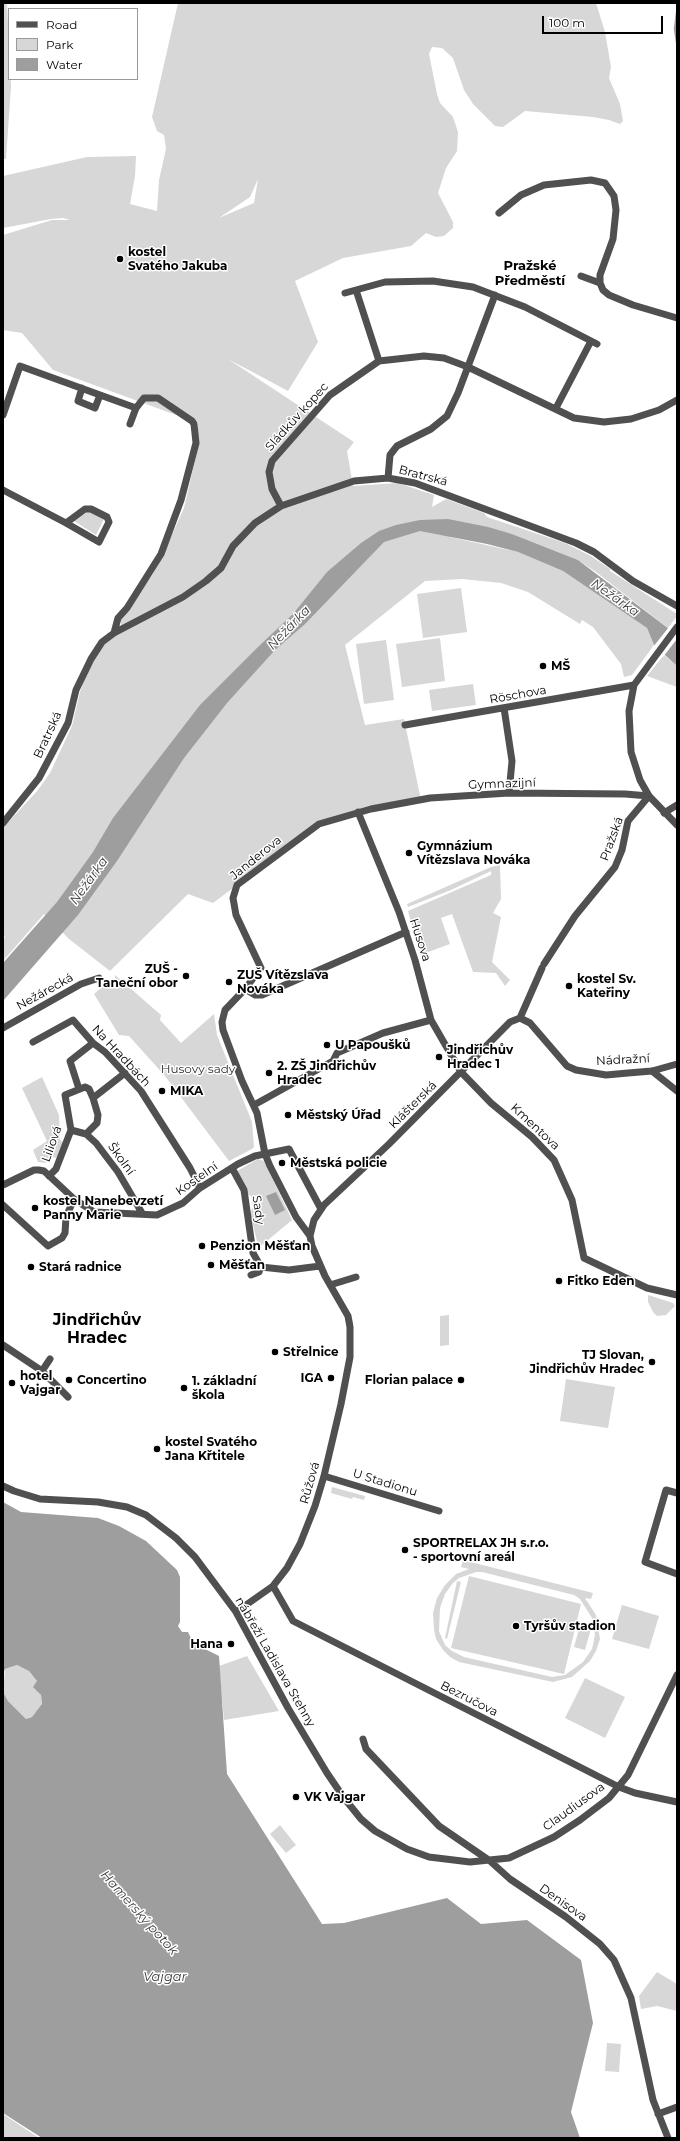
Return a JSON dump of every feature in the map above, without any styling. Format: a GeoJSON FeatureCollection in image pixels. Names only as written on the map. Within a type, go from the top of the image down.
{"type":"FeatureCollection","features":[{"type":"Feature","properties":{"kind":"street"},"geometry":{"type":"LineString","coordinates":[[499,213],[516,198],[544,185],[591,180],[605,183],[614,196],[616,210],[613,239],[600,275],[600,283],[603,290],[609,295],[641,308],[677,318]]}},
{"type":"Feature","properties":{"kind":"street"},"geometry":{"type":"LineString","coordinates":[[581,276],[600,283]]}},
{"type":"Feature","properties":{"kind":"street"},"geometry":{"type":"LineString","coordinates":[[344,293],[385,282],[433,281],[473,287],[525,307],[594,343],[556,408]]}},
{"type":"Feature","properties":{"kind":"street"},"geometry":{"type":"LineString","coordinates":[[356,290],[379,361]]}},
{"type":"Feature","properties":{"kind":"street"},"geometry":{"type":"LineString","coordinates":[[388,478],[390,455],[397,446],[431,429],[447,416],[468,367],[495,295]]}},
{"type":"Feature","properties":{"kind":"street","name":"Sládkův kopec"},"geometry":{"type":"LineString","coordinates":[[281,506],[272,489],[269,472],[272,461],[330,395],[379,361],[424,356],[444,358],[468,367],[556,408],[574,418],[604,422],[631,419],[659,410],[677,400]]}},
{"type":"Feature","properties":{"kind":"street"},"geometry":{"type":"LineString","coordinates":[[3,415],[20,366],[136,408],[130,424]]}},
{"type":"Feature","properties":{"kind":"street"},"geometry":{"type":"LineString","coordinates":[[82,388],[78,401],[95,408],[100,395]]}},
{"type":"Feature","properties":{"kind":"street","name":"Bratrská"},"geometry":{"type":"LineString","coordinates":[[114,633],[118,618],[127,608],[161,554],[181,500],[196,443],[194,424],[192,421],[158,398],[144,398],[136,408]]}},
{"type":"Feature","properties":{"kind":"street","name":"Bratrská"},"geometry":{"type":"LineString","coordinates":[[3,823],[40,778],[68,722],[76,690],[91,659],[102,642],[114,633],[161,610],[206,581],[221,568],[234,546],[256,523],[281,506],[354,481],[388,478],[415,483],[576,543],[594,552],[633,581],[677,606]]}},
{"type":"Feature","properties":{"kind":"street"},"geometry":{"type":"LineString","coordinates":[[3,490],[66,522],[99,542],[109,522],[107,517],[91,509],[85,509],[66,522]]}},
{"type":"Feature","properties":{"kind":"street"},"geometry":{"type":"LineString","coordinates":[[677,627],[634,685],[629,711],[631,752],[640,780],[649,796],[677,825]]}},
{"type":"Feature","properties":{"kind":"street","name":"Röschova"},"geometry":{"type":"LineString","coordinates":[[405,726],[634,685]]}},
{"type":"Feature","properties":{"kind":"street"},"geometry":{"type":"LineString","coordinates":[[504,708],[512,761],[509,793]]}},
{"type":"Feature","properties":{"kind":"street","name":"Gymnazijní"},"geometry":{"type":"LineString","coordinates":[[358,812],[430,798],[509,793],[625,794],[649,796]]}},
{"type":"Feature","properties":{"kind":"street","name":"Pražská"},"geometry":{"type":"LineString","coordinates":[[520,1018],[543,966],[576,916],[614,867],[622,850],[628,821],[649,796]]}},
{"type":"Feature","properties":{"kind":"street"},"geometry":{"type":"LineString","coordinates":[[664,813],[677,804]]}},
{"type":"Feature","properties":{"kind":"street","name":"Husova"},"geometry":{"type":"LineString","coordinates":[[358,812],[406,932],[431,1020],[461,1072]]}},
{"type":"Feature","properties":{"kind":"street","name":"Janderova"},"geometry":{"type":"LineString","coordinates":[[310,1236],[296,1218],[265,1154],[260,1120],[223,1030],[222,1022],[228,1006],[245,989],[261,968],[236,915],[233,898],[237,884],[319,824],[358,812]]}},
{"type":"Feature","properties":{"kind":"street"},"geometry":{"type":"LineString","coordinates":[[245,989],[255,995],[262,995],[406,932]]}},
{"type":"Feature","properties":{"kind":"street","name":"Nežárecká"},"geometry":{"type":"LineString","coordinates":[[3,1028],[81,984],[99,978]]}},
{"type":"Feature","properties":{"kind":"street","name":"Nádražní"},"geometry":{"type":"LineString","coordinates":[[520,1018],[530,1023],[567,1066],[576,1070],[606,1075],[652,1071],[677,1064]]}},
{"type":"Feature","properties":{"kind":"street","name":"Klášterská"},"geometry":{"type":"LineString","coordinates":[[310,1236],[314,1220],[322,1208],[510,1022],[520,1018]]}},
{"type":"Feature","properties":{"kind":"street","name":"Na Hradbách"},"geometry":{"type":"LineString","coordinates":[[33,1042],[73,1020],[93,1043],[105,1052],[141,1091],[190,1168],[200,1188]]}},
{"type":"Feature","properties":{"kind":"street"},"geometry":{"type":"LineString","coordinates":[[254,1105],[333,1061],[337,1053],[383,1033],[431,1020]]}},
{"type":"Feature","properties":{"kind":"street"},"geometry":{"type":"LineString","coordinates":[[71,1130],[86,1134],[97,1123],[98,1115],[93,1098],[89,1089],[84,1087],[79,1089],[70,1061],[93,1043]]}},
{"type":"Feature","properties":{"kind":"street"},"geometry":{"type":"LineString","coordinates":[[652,1071],[677,1091]]}},
{"type":"Feature","properties":{"kind":"street","name":"Kmentova"},"geometry":{"type":"LineString","coordinates":[[461,1072],[491,1103],[532,1137],[554,1160],[572,1200],[584,1258],[647,1288],[677,1295]]}},
{"type":"Feature","properties":{"kind":"street"},"geometry":{"type":"LineString","coordinates":[[93,1098],[125,1073]]}},
{"type":"Feature","properties":{"kind":"street","name":"Liliová"},"geometry":{"type":"LineString","coordinates":[[49,1176],[56,1169],[71,1130],[65,1094],[79,1089]]}},
{"type":"Feature","properties":{"kind":"street","name":"Školní"},"geometry":{"type":"LineString","coordinates":[[86,1134],[96,1143],[118,1172],[142,1213]]}},
{"type":"Feature","properties":{"kind":"street"},"geometry":{"type":"LineString","coordinates":[[232,1168],[255,1156],[289,1149],[322,1208]]}},
{"type":"Feature","properties":{"kind":"street","name":"Kostelní"},"geometry":{"type":"LineString","coordinates":[[3,1185],[34,1170],[44,1171],[74,1200],[94,1212],[157,1214],[183,1203],[200,1188],[232,1168]]}},
{"type":"Feature","properties":{"kind":"street","name":"Sady"},"geometry":{"type":"LineString","coordinates":[[232,1168],[244,1190],[253,1253],[261,1268]]}},
{"type":"Feature","properties":{"kind":"street"},"geometry":{"type":"LineString","coordinates":[[3,1205],[48,1246],[62,1238],[66,1217],[74,1200]]}},
{"type":"Feature","properties":{"kind":"street","name":"Růžová"},"geometry":{"type":"LineString","coordinates":[[236,1612],[273,1586],[287,1568],[300,1544],[315,1506],[324,1476],[345,1386],[350,1357],[351,1334],[349,1319],[320,1266],[312,1246],[310,1236]]}},
{"type":"Feature","properties":{"kind":"street"},"geometry":{"type":"LineString","coordinates":[[251,1275],[259,1272],[261,1268],[289,1270],[320,1266]]}},
{"type":"Feature","properties":{"kind":"street"},"geometry":{"type":"LineString","coordinates":[[330,1285],[356,1277]]}},
{"type":"Feature","properties":{"kind":"street"},"geometry":{"type":"LineString","coordinates":[[3,1345],[42,1371],[68,1397]]}},
{"type":"Feature","properties":{"kind":"street"},"geometry":{"type":"LineString","coordinates":[[42,1371],[50,1359]]}},
{"type":"Feature","properties":{"kind":"street","name":"U Stadionu"},"geometry":{"type":"LineString","coordinates":[[324,1476],[439,1511]]}},
{"type":"Feature","properties":{"kind":"street","name":"nábřeží Ladislava Stehny"},"geometry":{"type":"LineString","coordinates":[[3,1486],[40,1499],[98,1502],[127,1507],[146,1515],[176,1538],[195,1557],[236,1612],[288,1708],[327,1773],[361,1819],[388,1839],[407,1849],[429,1857],[470,1862],[490,1861]]}},
{"type":"Feature","properties":{"kind":"street"},"geometry":{"type":"LineString","coordinates":[[677,1493],[666,1490],[644,1562],[677,1574]]}},
{"type":"Feature","properties":{"kind":"street","name":"Bezručova"},"geometry":{"type":"LineString","coordinates":[[273,1586],[294,1621],[620,1787],[634,1793],[677,1802]]}},
{"type":"Feature","properties":{"kind":"street","name":"Claudiusova"},"geometry":{"type":"LineString","coordinates":[[490,1861],[521,1854],[554,1836],[609,1798],[620,1787],[639,1756],[677,1675]]}},
{"type":"Feature","properties":{"kind":"street","name":"Denisova"},"geometry":{"type":"LineString","coordinates":[[363,1739],[366,1749],[439,1826],[490,1861],[510,1879],[566,1917],[600,1944],[614,1960],[631,1998],[650,2088],[658,2114],[668,2138]]}},
{"type":"Feature","properties":{"kind":"street"},"geometry":{"type":"LineString","coordinates":[[658,2114],[677,2107]]}},
{"type":"Feature","properties":{"kind":"green space"},"geometry":{"type":"Polygon","coordinates":[[[3,3],[7,3],[8,80],[11,80],[11,87],[6,159],[3,159],[3,3]]]}},
{"type":"Feature","properties":{"kind":"green space"},"geometry":{"type":"Polygon","coordinates":[[[178,3],[596,3],[605,32],[611,67],[609,78],[620,104],[623,121],[620,124],[593,117],[525,111],[503,127],[495,126],[473,104],[464,90],[453,58],[442,48],[432,47],[429,54],[437,94],[440,103],[453,117],[458,132],[457,151],[446,168],[438,193],[453,222],[453,228],[444,236],[436,237],[426,233],[411,246],[343,258],[295,281],[318,342],[288,391],[228,359],[354,442],[347,451],[353,486],[398,483],[434,495],[432,507],[446,499],[484,513],[487,517],[565,543],[591,556],[610,569],[610,571],[677,614],[677,616],[668,628],[596,572],[578,560],[512,534],[470,524],[450,537],[518,552],[563,571],[647,628],[654,645],[632,675],[624,677],[621,664],[593,627],[582,620],[580,624],[528,592],[501,583],[462,579],[425,581],[345,645],[365,725],[404,719],[421,800],[319,824],[213,903],[188,894],[110,971],[69,939],[44,914],[3,961],[3,940],[5,937],[3,933],[3,828],[38,790],[50,773],[72,726],[80,692],[89,668],[102,646],[121,625],[121,619],[153,574],[163,555],[184,508],[198,448],[198,423],[53,370],[22,333],[3,330],[3,235],[52,220],[70,220],[63,218],[51,219],[3,228],[3,176],[87,157],[136,156],[135,176],[130,204],[157,211],[159,180],[166,149],[164,135],[157,131],[152,117],[178,3]],[[258,179],[250,197],[219,218],[254,203],[258,179]]]}},
{"type":"Feature","properties":{"kind":"green space"},"geometry":{"type":"Polygon","coordinates":[[[89,511],[104,519],[96,535],[74,521],[89,511]]]}},
{"type":"Feature","properties":{"kind":"green space"},"geometry":{"type":"Polygon","coordinates":[[[461,588],[467,632],[423,638],[417,594],[461,588]]]}},
{"type":"Feature","properties":{"kind":"green space"},"geometry":{"type":"Polygon","coordinates":[[[440,638],[445,681],[402,687],[396,644],[440,638]]]}},
{"type":"Feature","properties":{"kind":"green space"},"geometry":{"type":"Polygon","coordinates":[[[386,640],[394,700],[364,704],[356,644],[386,640]]]}},
{"type":"Feature","properties":{"kind":"green space"},"geometry":{"type":"Polygon","coordinates":[[[664,655],[677,666],[677,687],[647,676],[664,655]]]}},
{"type":"Feature","properties":{"kind":"green space"},"geometry":{"type":"Polygon","coordinates":[[[473,684],[476,705],[432,711],[429,690],[473,684]]]}},
{"type":"Feature","properties":{"kind":"green space"},"geometry":{"type":"Polygon","coordinates":[[[500,865],[501,899],[493,913],[501,917],[492,962],[510,980],[505,986],[496,973],[473,972],[452,914],[441,918],[450,944],[420,955],[408,911],[491,875],[491,871],[451,890],[408,907],[407,904],[491,867],[500,865]]]}},
{"type":"Feature","properties":{"kind":"green space","name":"Husovy sady"},"geometry":{"type":"Polygon","coordinates":[[[115,975],[161,1015],[160,1020],[181,1043],[214,1014],[217,1035],[252,1122],[254,1147],[252,1149],[229,1161],[165,1076],[129,1036],[119,1035],[94,994],[107,983],[115,980],[115,975]]]}},
{"type":"Feature","properties":{"kind":"green space"},"geometry":{"type":"Polygon","coordinates":[[[42,1077],[59,1115],[60,1140],[63,1142],[57,1158],[49,1156],[46,1163],[38,1162],[33,1150],[47,1141],[22,1088],[42,1077]]]}},
{"type":"Feature","properties":{"kind":"green space"},"geometry":{"type":"Polygon","coordinates":[[[258,1159],[264,1161],[292,1220],[256,1250],[255,1246],[257,1241],[250,1213],[253,1207],[251,1196],[247,1194],[237,1171],[258,1159]]]}},
{"type":"Feature","properties":{"kind":"green space"},"geometry":{"type":"Polygon","coordinates":[[[648,1295],[673,1303],[675,1306],[666,1315],[657,1316],[653,1312],[648,1302],[648,1295]]]}},
{"type":"Feature","properties":{"kind":"green space"},"geometry":{"type":"Polygon","coordinates":[[[449,1315],[449,1345],[440,1346],[440,1316],[449,1315]]]}},
{"type":"Feature","properties":{"kind":"green space"},"geometry":{"type":"Polygon","coordinates":[[[566,1379],[615,1387],[608,1428],[560,1421],[566,1379]]]}},
{"type":"Feature","properties":{"kind":"green space"},"geometry":{"type":"Polygon","coordinates":[[[332,1487],[365,1496],[364,1500],[353,1497],[352,1499],[331,1493],[332,1487]]]}},
{"type":"Feature","properties":{"kind":"green space","name":"Tyršův stadion"},"geometry":{"type":"Polygon","coordinates":[[[463,1560],[593,1593],[591,1599],[585,1598],[596,1615],[600,1639],[596,1651],[590,1661],[572,1677],[553,1682],[459,1662],[450,1657],[443,1650],[436,1639],[433,1613],[437,1598],[445,1585],[456,1574],[469,1569],[461,1567],[463,1560]],[[476,1572],[459,1578],[453,1583],[445,1594],[440,1608],[439,1631],[445,1645],[452,1651],[464,1657],[552,1677],[565,1675],[583,1662],[592,1649],[595,1635],[592,1618],[580,1599],[574,1595],[482,1572],[476,1572]]]}},
{"type":"Feature","properties":{"kind":"green space","name":"Tyršův stadion"},"geometry":{"type":"Polygon","coordinates":[[[469,1576],[581,1604],[564,1674],[451,1648],[469,1576]]]}},
{"type":"Feature","properties":{"kind":"green space"},"geometry":{"type":"Polygon","coordinates":[[[457,1581],[461,1582],[447,1639],[445,1638],[457,1581]]]}},
{"type":"Feature","properties":{"kind":"green space"},"geometry":{"type":"Polygon","coordinates":[[[622,1605],[659,1616],[649,1649],[612,1639],[622,1605]]]}},
{"type":"Feature","properties":{"kind":"green space"},"geometry":{"type":"Polygon","coordinates":[[[581,1622],[592,1625],[585,1650],[574,1647],[581,1622]]]}},
{"type":"Feature","properties":{"kind":"green space"},"geometry":{"type":"Polygon","coordinates":[[[247,1656],[279,1711],[224,1720],[219,1666],[247,1656]]]}},
{"type":"Feature","properties":{"kind":"green space"},"geometry":{"type":"Polygon","coordinates":[[[17,1665],[29,1671],[37,1681],[41,1695],[42,1705],[32,1717],[26,1719],[8,1701],[3,1692],[5,1669],[17,1665]]]}},
{"type":"Feature","properties":{"kind":"green space"},"geometry":{"type":"Polygon","coordinates":[[[585,1678],[625,1697],[605,1738],[565,1718],[585,1678]]]}},
{"type":"Feature","properties":{"kind":"green space"},"geometry":{"type":"Polygon","coordinates":[[[280,1825],[296,1845],[286,1853],[270,1834],[280,1825]]]}},
{"type":"Feature","properties":{"kind":"green space"},"geometry":{"type":"Polygon","coordinates":[[[657,1972],[677,1984],[677,2011],[657,2006],[641,2009],[639,1996],[657,1972]]]}},
{"type":"Feature","properties":{"kind":"green space"},"geometry":{"type":"Polygon","coordinates":[[[607,2043],[621,2044],[619,2072],[605,2071],[607,2043]]]}},
{"type":"Feature","properties":{"kind":"green space"},"geometry":{"type":"Polygon","coordinates":[[[3,2114],[39,2138],[3,2138],[3,2114]]]}},
{"type":"Feature","properties":{"kind":"water","name":"Nežárka"},"geometry":{"type":"Polygon","coordinates":[[[448,519],[488,527],[512,534],[578,560],[677,635],[677,666],[654,645],[647,628],[563,571],[518,552],[487,544],[420,531],[384,542],[305,624],[275,650],[227,703],[184,758],[117,861],[78,915],[3,1001],[3,963],[57,902],[93,852],[113,818],[200,705],[293,614],[327,572],[361,543],[379,531],[396,525],[420,520],[448,519]]]}},
{"type":"Feature","properties":{"kind":"water"},"geometry":{"type":"Polygon","coordinates":[[[276,1192],[285,1210],[275,1215],[266,1196],[276,1192]]]}},
{"type":"Feature","properties":{"kind":"water","name":"Vajgar"},"geometry":{"type":"Polygon","coordinates":[[[3,1502],[21,1512],[98,1518],[119,1526],[146,1541],[177,1570],[180,1577],[180,1622],[178,1626],[182,1632],[188,1632],[193,1643],[219,1656],[227,1774],[322,1924],[344,1923],[447,1898],[481,1924],[527,1920],[581,1960],[593,2023],[571,2112],[580,2138],[42,2138],[3,2113],[3,1692],[8,1701],[26,1719],[32,1717],[42,1704],[41,1695],[33,1687],[37,1681],[29,1671],[17,1665],[5,1669],[3,1675],[3,1502]]]}},
{"type":"Feature","properties":{"kind":"pier"},"geometry":{"type":"Polygon","coordinates":[[[669,627],[677,633],[677,639],[663,657],[653,647],[669,627]]]}},
{"type":"Feature","properties":{"kind":"waterway"},"geometry":{"type":"LineString","coordinates":[[677,13],[675,29],[677,42]]}},
{"type":"Feature","properties":{"kind":"place","name":"kostel Svatého Jakuba"},"geometry":{"type":"Point","coordinates":[120,259]}},
{"type":"Feature","properties":{"kind":"place","name":"MŠ"},"geometry":{"type":"Point","coordinates":[543,666]}},
{"type":"Feature","properties":{"kind":"place","name":"Gymnázium Vítězslava Nováka"},"geometry":{"type":"Point","coordinates":[409,853]}},
{"type":"Feature","properties":{"kind":"place","name":"ZUŠ - Taneční obor"},"geometry":{"type":"Point","coordinates":[186,976]}},
{"type":"Feature","properties":{"kind":"place","name":"ZUŠ Vítězslava Nováka"},"geometry":{"type":"Point","coordinates":[229,982]}},
{"type":"Feature","properties":{"kind":"place","name":"kostel Sv. Kateřiny"},"geometry":{"type":"Point","coordinates":[569,986]}},
{"type":"Feature","properties":{"kind":"place","name":"U Papoušků"},"geometry":{"type":"Point","coordinates":[327,1045]}},
{"type":"Feature","properties":{"kind":"place","name":"Jindřichův Hradec 1"},"geometry":{"type":"Point","coordinates":[439,1057]}},
{"type":"Feature","properties":{"kind":"place","name":"2. ZŠ Jindřichův Hradec"},"geometry":{"type":"Point","coordinates":[269,1073]}},
{"type":"Feature","properties":{"kind":"place","name":"MIKA"},"geometry":{"type":"Point","coordinates":[162,1091]}},
{"type":"Feature","properties":{"kind":"place","name":"Městský Úřad"},"geometry":{"type":"Point","coordinates":[288,1115]}},
{"type":"Feature","properties":{"kind":"place","name":"Městská policie"},"geometry":{"type":"Point","coordinates":[282,1163]}},
{"type":"Feature","properties":{"kind":"place","name":"kostel Nanebevzetí Panny Marie"},"geometry":{"type":"Point","coordinates":[35,1208]}},
{"type":"Feature","properties":{"kind":"place","name":"Penzion Měšťan"},"geometry":{"type":"Point","coordinates":[202,1246]}},
{"type":"Feature","properties":{"kind":"place","name":"Měšťan"},"geometry":{"type":"Point","coordinates":[211,1265]}},
{"type":"Feature","properties":{"kind":"place","name":"Stará radnice"},"geometry":{"type":"Point","coordinates":[31,1267]}},
{"type":"Feature","properties":{"kind":"place","name":"Fitko Eden"},"geometry":{"type":"Point","coordinates":[559,1281]}},
{"type":"Feature","properties":{"kind":"place","name":"Střelnice"},"geometry":{"type":"Point","coordinates":[275,1352]}},
{"type":"Feature","properties":{"kind":"place","name":"TJ Slovan, Jindřichův Hradec"},"geometry":{"type":"Point","coordinates":[652,1362]}},
{"type":"Feature","properties":{"kind":"place","name":"IGA"},"geometry":{"type":"Point","coordinates":[331,1378]}},
{"type":"Feature","properties":{"kind":"place","name":"Concertino"},"geometry":{"type":"Point","coordinates":[69,1380]}},
{"type":"Feature","properties":{"kind":"place","name":"Florian palace"},"geometry":{"type":"Point","coordinates":[461,1380]}},
{"type":"Feature","properties":{"kind":"place","name":"hotel Vajgar"},"geometry":{"type":"Point","coordinates":[12,1383]}},
{"type":"Feature","properties":{"kind":"place","name":"1. základní škola"},"geometry":{"type":"Point","coordinates":[184,1388]}},
{"type":"Feature","properties":{"kind":"place","name":"kostel Svatého Jana Křtitele"},"geometry":{"type":"Point","coordinates":[157,1449]}},
{"type":"Feature","properties":{"kind":"place","name":"SPORTRELAX JH s.r.o. - sportovní areál"},"geometry":{"type":"Point","coordinates":[405,1550]}},
{"type":"Feature","properties":{"kind":"place","name":"Tyršův stadion"},"geometry":{"type":"Point","coordinates":[516,1626]}},
{"type":"Feature","properties":{"kind":"place","name":"Hana"},"geometry":{"type":"Point","coordinates":[231,1644]}},
{"type":"Feature","properties":{"kind":"place","name":"VK Vajgar"},"geometry":{"type":"Point","coordinates":[296,1797]}},
{"type":"Feature","properties":{"kind":"district","name":"Pražské Předměstí"},"geometry":{"type":"Point","coordinates":[530,274]}},
{"type":"Feature","properties":{"kind":"district","name":"Jindřichův Hradec"},"geometry":{"type":"Point","coordinates":[97,1329]}},
{"type":"Feature","properties":{"kind":"water label","name":"Hamerský potok"},"geometry":{"type":"Point","coordinates":[139,1913]}}]}
